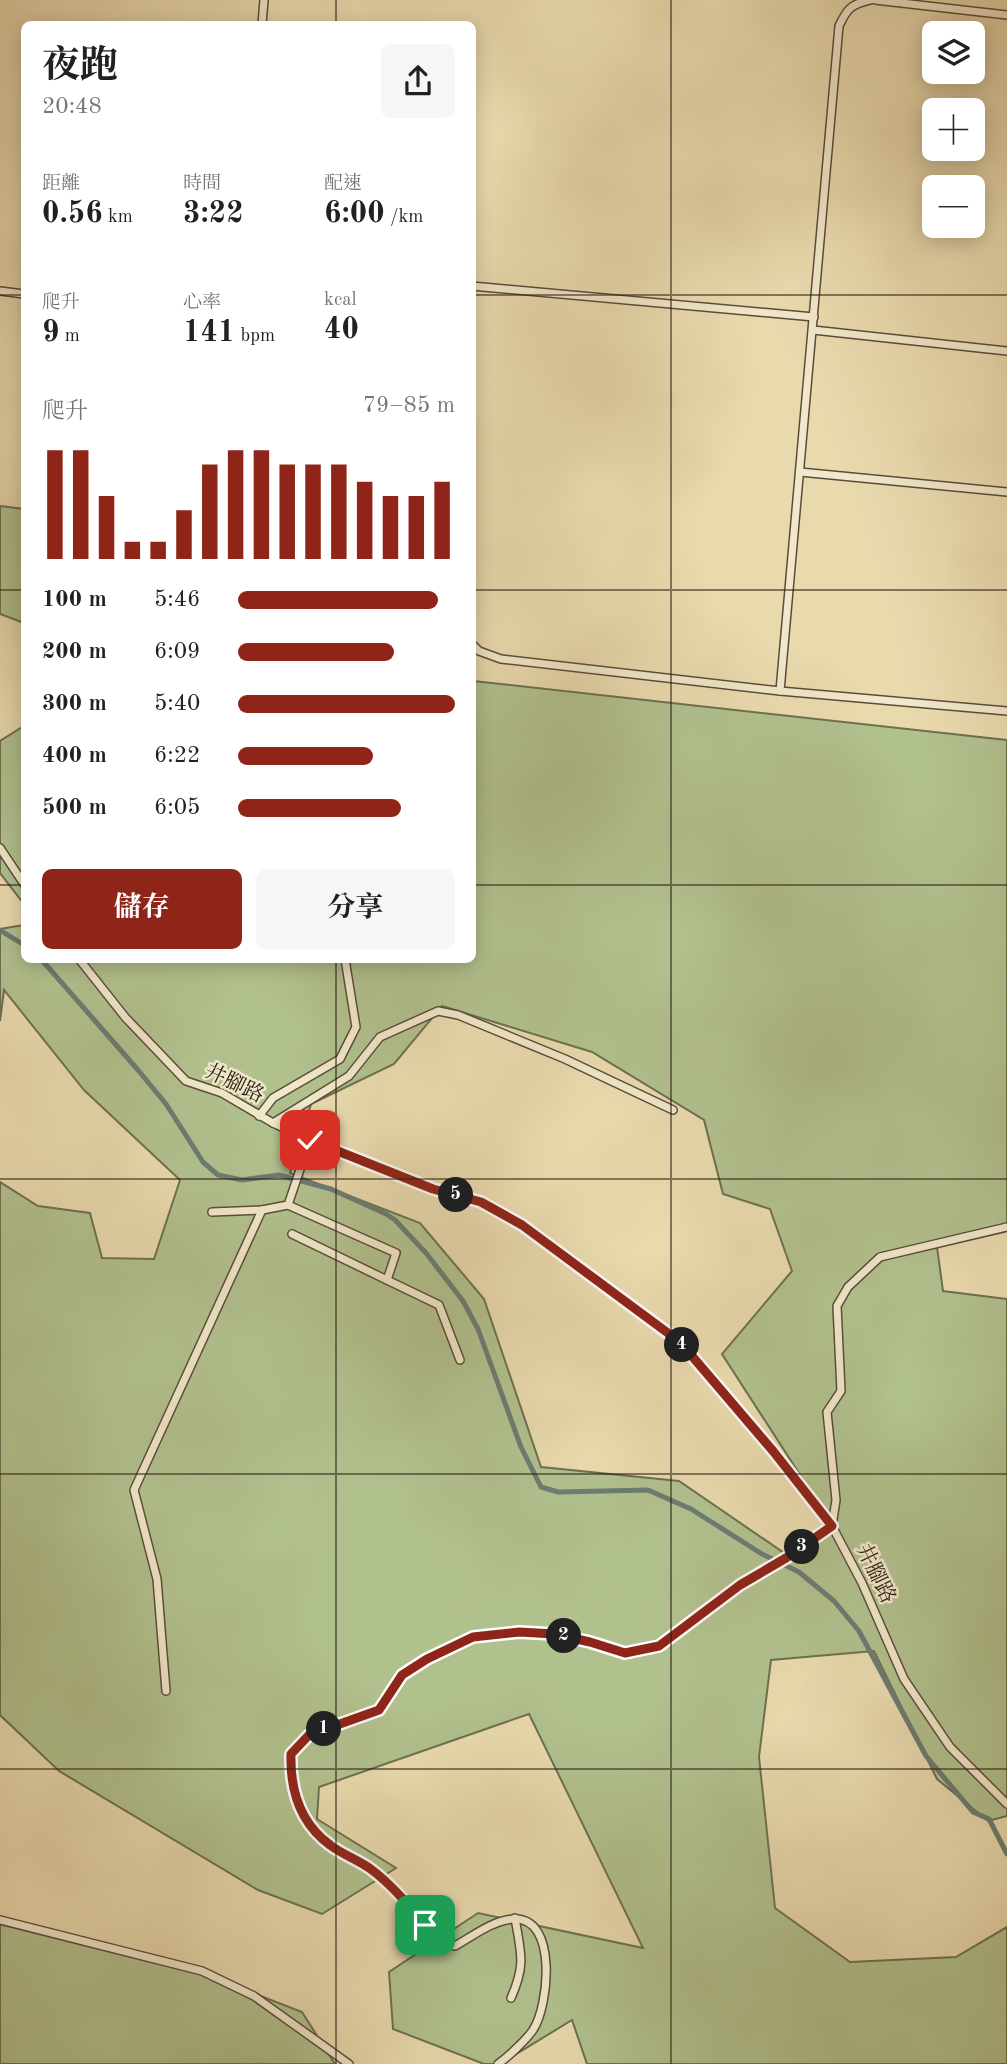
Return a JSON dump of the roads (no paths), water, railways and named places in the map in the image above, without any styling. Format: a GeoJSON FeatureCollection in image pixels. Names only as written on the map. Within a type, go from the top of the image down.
{"type":"FeatureCollection","features":[{"type":"Feature","properties":{"kind":"lane"},"geometry":{"type":"LineString","coordinates":[[262,21],[264,0]]}},
{"type":"Feature","properties":{"kind":"lane"},"geometry":{"type":"LineString","coordinates":[[840,0],[846,10]]}},
{"type":"Feature","properties":{"kind":"lane"},"geometry":{"type":"LineString","coordinates":[[780,691],[839,26],[846,10],[859,2],[872,0],[1007,15]]}},
{"type":"Feature","properties":{"kind":"lane"},"geometry":{"type":"LineString","coordinates":[[476,286],[814,317]]}},
{"type":"Feature","properties":{"kind":"lane"},"geometry":{"type":"LineString","coordinates":[[0,291],[21,294]]}},
{"type":"Feature","properties":{"kind":"lane"},"geometry":{"type":"LineString","coordinates":[[813,330],[1007,351]]}},
{"type":"Feature","properties":{"kind":"lane"},"geometry":{"type":"LineString","coordinates":[[800,472],[1007,492]]}},
{"type":"Feature","properties":{"kind":"lane"},"geometry":{"type":"LineString","coordinates":[[476,648],[501,659],[780,691],[1007,711]]}},
{"type":"Feature","properties":{"kind":"lane"},"geometry":{"type":"LineString","coordinates":[[0,848],[21,880]]}},
{"type":"Feature","properties":{"kind":"lane","name":"井腳路"},"geometry":{"type":"LineString","coordinates":[[82,963],[125,1017],[186,1081],[222,1093],[259,1116],[310,1140],[433,1189],[481,1202],[522,1225],[680,1342],[773,1451],[832,1526],[862,1583],[904,1679],[950,1747],[1007,1804]]}},
{"type":"Feature","properties":{"kind":"lane"},"geometry":{"type":"LineString","coordinates":[[259,1116],[273,1098],[340,1059],[356,1027],[346,963]]}},
{"type":"Feature","properties":{"kind":"lane"},"geometry":{"type":"LineString","coordinates":[[273,1123],[349,1076],[380,1037],[438,1011],[458,1015],[565,1059],[673,1110]]}},
{"type":"Feature","properties":{"kind":"lane"},"geometry":{"type":"LineString","coordinates":[[288,1205],[310,1140]]}},
{"type":"Feature","properties":{"kind":"lane"},"geometry":{"type":"LineString","coordinates":[[212,1212],[262,1210],[288,1205],[396,1253],[387,1280]]}},
{"type":"Feature","properties":{"kind":"lane"},"geometry":{"type":"LineString","coordinates":[[166,1691],[157,1580],[134,1490],[262,1210]]}},
{"type":"Feature","properties":{"kind":"lane"},"geometry":{"type":"LineString","coordinates":[[498,2064],[534,2029],[545,1992],[544,1948],[540,1933],[533,1924],[515,1918],[500,1921],[455,1946],[443,1943],[408,1904],[372,1870],[330,1845],[311,1827],[298,1803],[290,1775],[291,1754],[309,1735],[379,1710],[402,1675],[427,1659],[473,1637],[519,1632],[554,1634],[625,1653],[659,1646],[740,1585],[786,1558],[832,1526],[836,1500],[827,1412],[841,1391],[837,1306],[848,1287],[880,1257],[1007,1227]]}},
{"type":"Feature","properties":{"kind":"lane"},"geometry":{"type":"LineString","coordinates":[[292,1234],[439,1305],[460,1360]]}},
{"type":"Feature","properties":{"kind":"lane"},"geometry":{"type":"LineString","coordinates":[[511,1998],[522,1964],[515,1918]]}},
{"type":"Feature","properties":{"kind":"lane"},"geometry":{"type":"LineString","coordinates":[[0,1920],[202,1970],[254,1996],[349,2064]]}},
{"type":"Feature","properties":{"kind":"waterway"},"geometry":{"type":"LineString","coordinates":[[0,930],[21,943]]}},
{"type":"Feature","properties":{"kind":"waterway"},"geometry":{"type":"LineString","coordinates":[[44,963],[166,1104],[203,1162],[218,1175],[242,1180],[279,1175],[331,1189],[395,1220],[426,1253],[463,1301],[478,1329],[521,1447],[541,1487],[558,1492],[648,1490],[691,1509],[762,1554],[799,1572],[834,1601],[859,1631],[926,1756],[973,1812],[989,1819],[1007,1854]]}}]}
